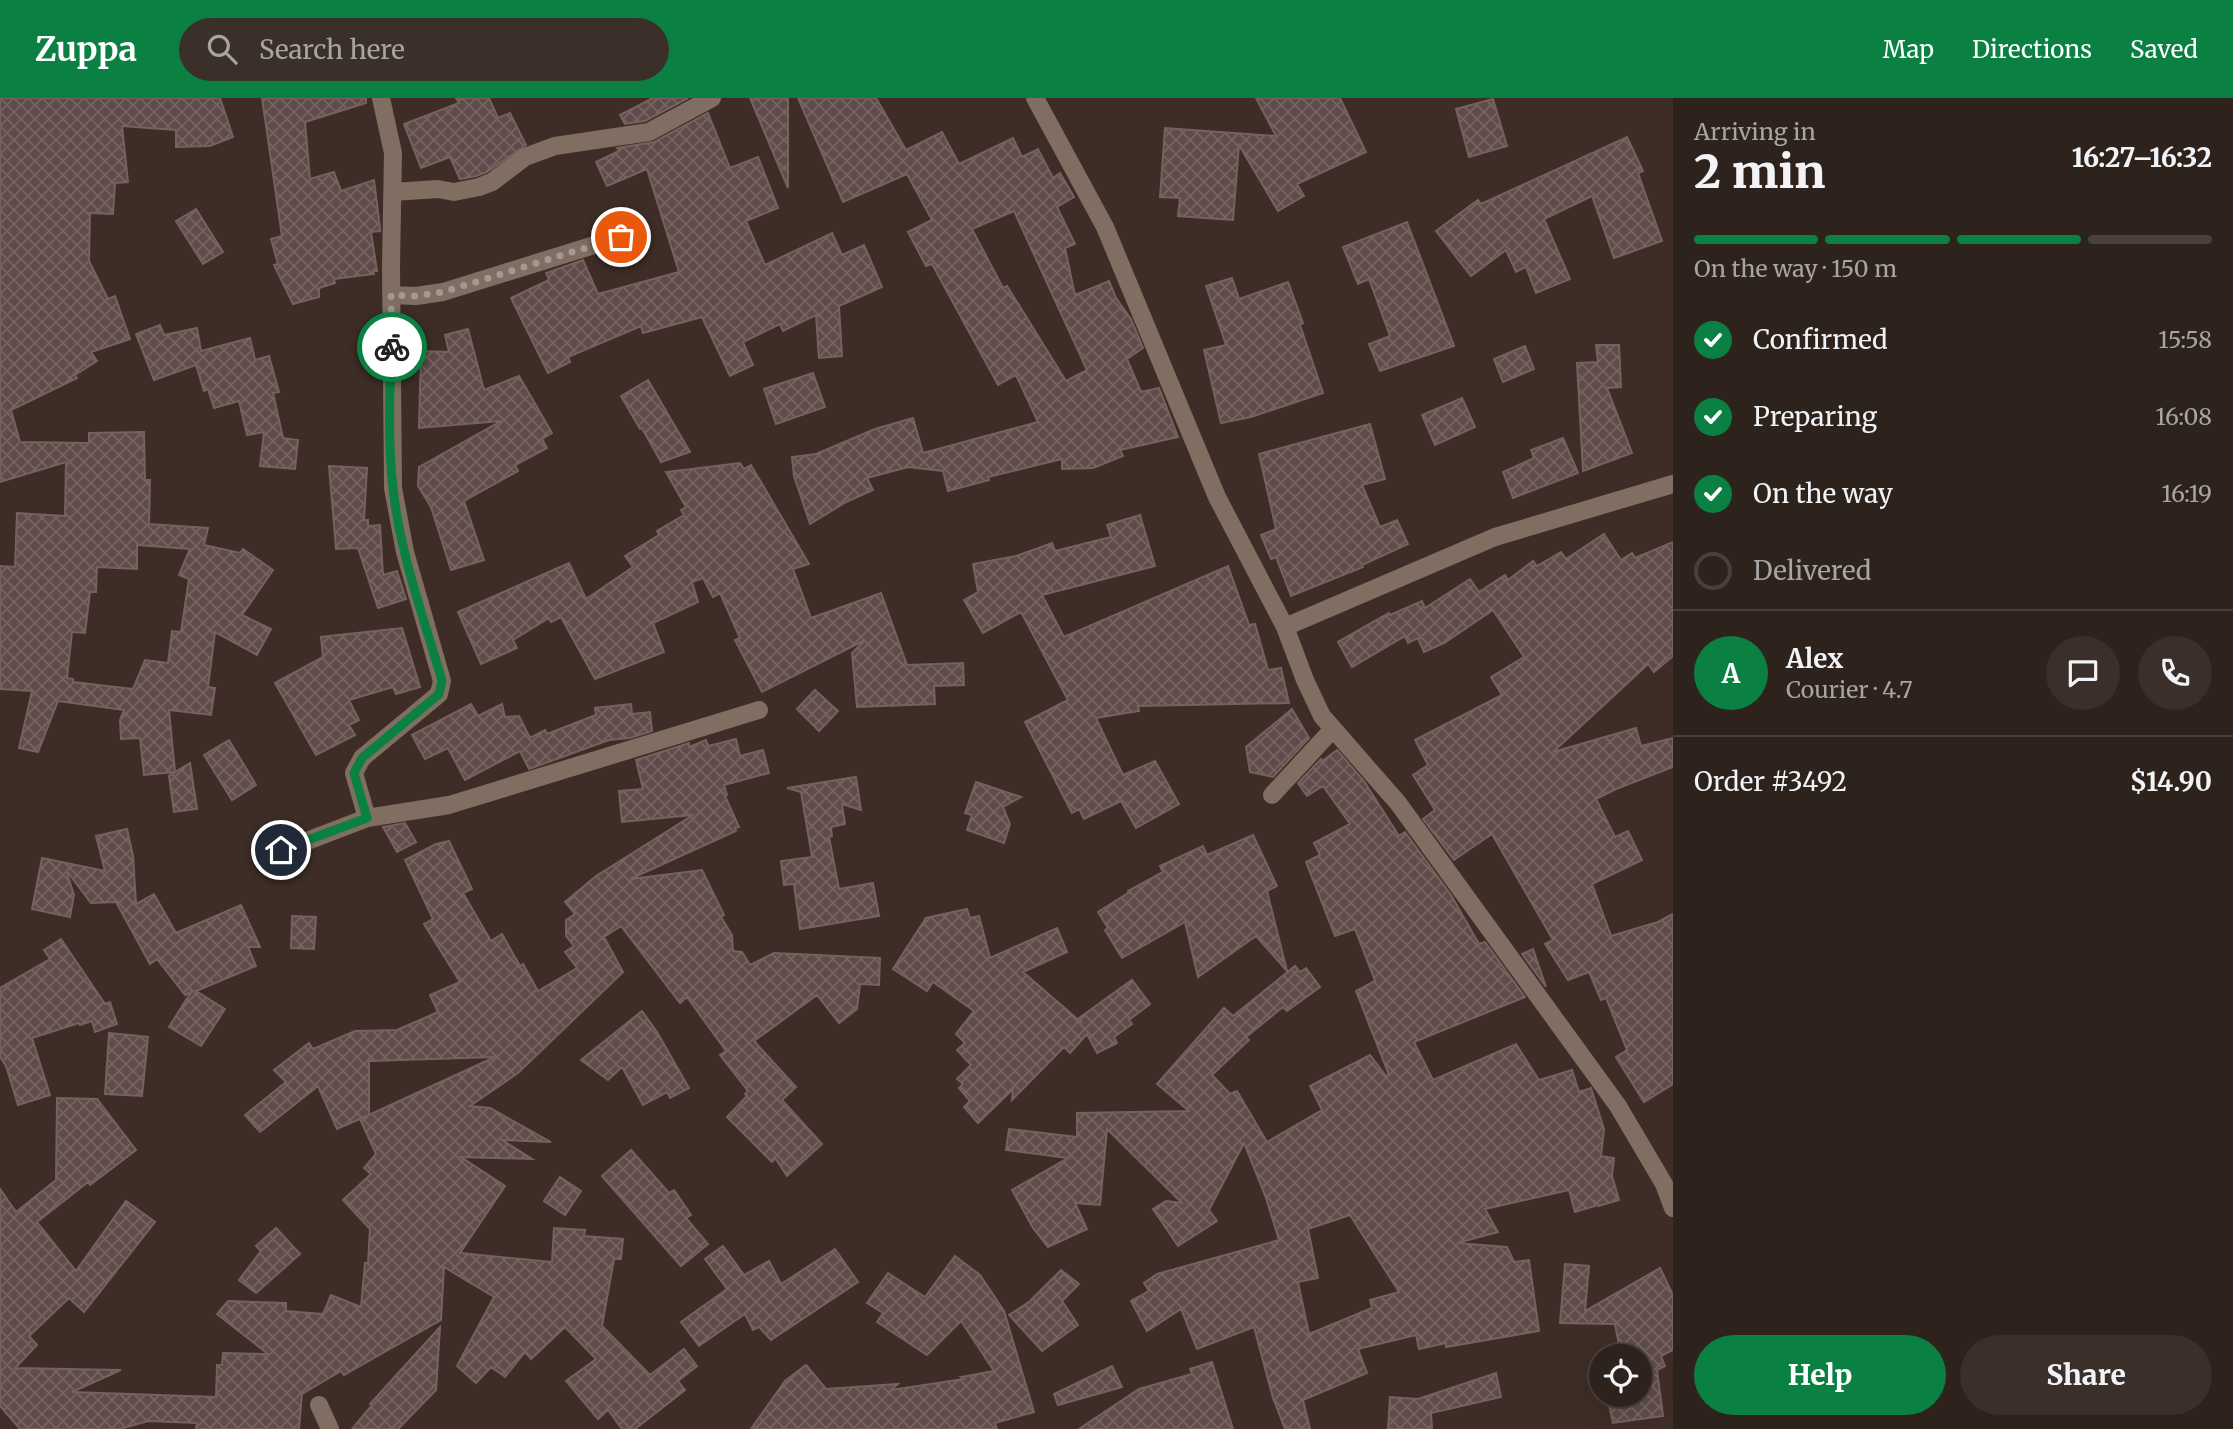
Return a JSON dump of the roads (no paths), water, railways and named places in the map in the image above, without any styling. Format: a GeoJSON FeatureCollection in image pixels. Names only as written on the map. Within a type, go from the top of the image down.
{"type":"FeatureCollection","features":[{"type":"Feature","properties":{"kind":"street"},"geometry":{"type":"LineString","coordinates":[[367,818],[354,773],[357,765],[439,694],[442,688],[405,552],[393,488],[393,153],[381,98]]}},
{"type":"Feature","properties":{"kind":"street"},"geometry":{"type":"LineString","coordinates":[[393,192],[454,191],[479,187],[492,182],[526,157],[555,146],[649,132],[712,98]]}},
{"type":"Feature","properties":{"kind":"street"},"geometry":{"type":"LineString","coordinates":[[1035,98],[1105,227],[1217,497],[1285,627],[1312,697],[1332,730],[1398,803],[1618,1106],[1664,1184],[1673,1208]]}},
{"type":"Feature","properties":{"kind":"street"},"geometry":{"type":"LineString","coordinates":[[391,295],[416,296],[443,292],[621,237],[638,236]]}},
{"type":"Feature","properties":{"kind":"street"},"geometry":{"type":"LineString","coordinates":[[1285,627],[1495,537],[1673,484]]}},
{"type":"Feature","properties":{"kind":"street"},"geometry":{"type":"LineString","coordinates":[[281,850],[367,818],[462,801],[759,710]]}},
{"type":"Feature","properties":{"kind":"street"},"geometry":{"type":"LineString","coordinates":[[1272,795],[1332,730]]}},
{"type":"Feature","properties":{"kind":"street"},"geometry":{"type":"LineString","coordinates":[[319,1405],[330,1429]]}}]}
